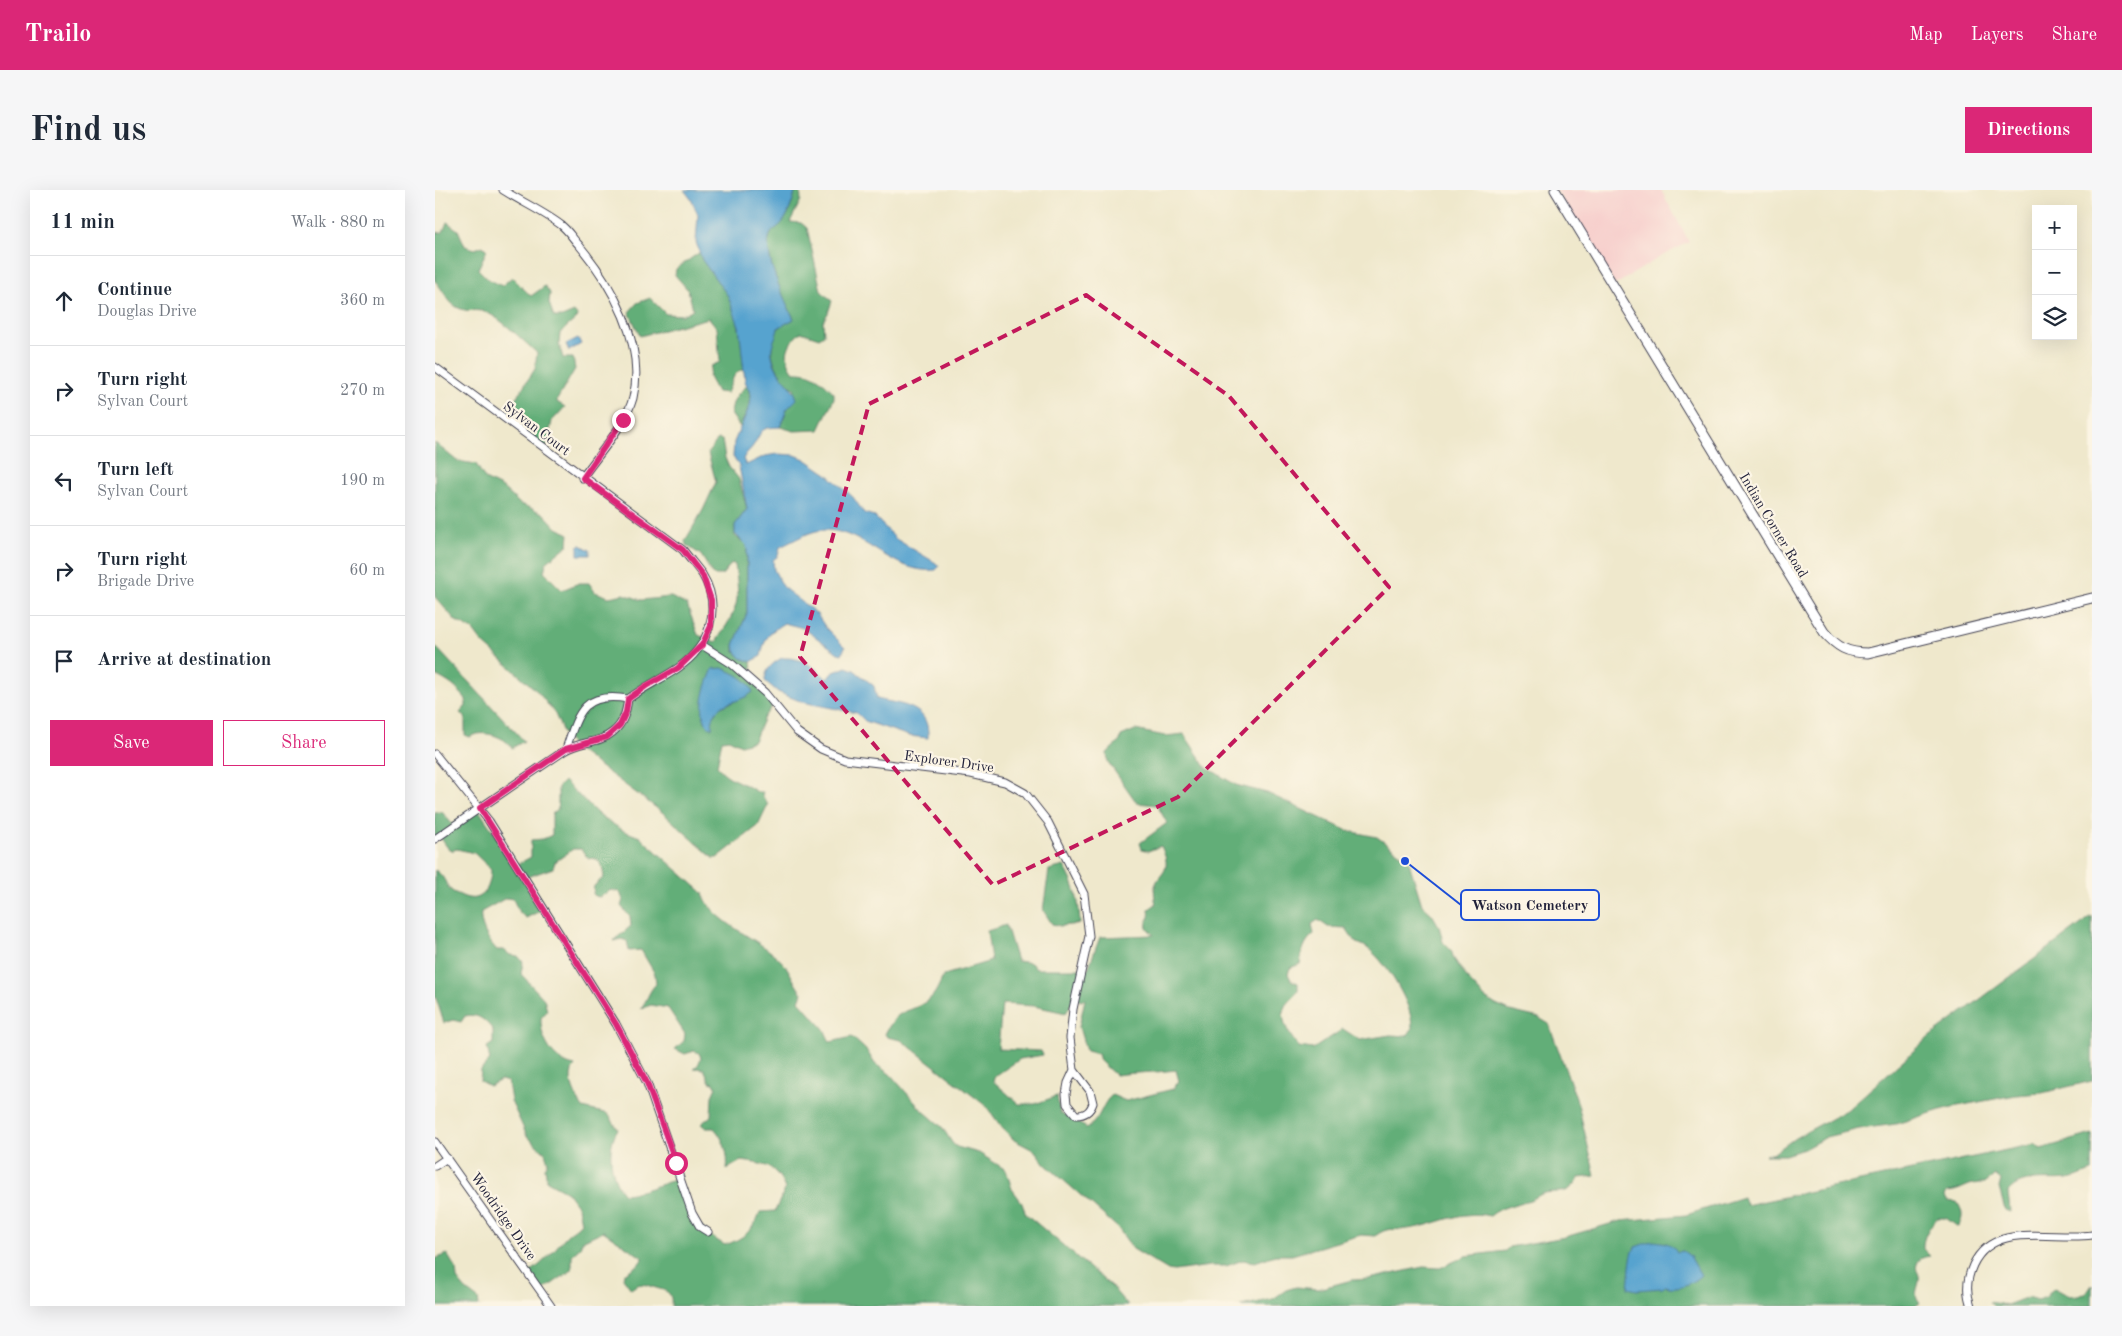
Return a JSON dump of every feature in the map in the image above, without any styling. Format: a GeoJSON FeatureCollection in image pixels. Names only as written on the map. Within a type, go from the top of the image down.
{"type":"FeatureCollection","features":[{"type":"Feature","properties":{"kind":"street"},"geometry":{"type":"LineString","coordinates":[[503,190],[563,226],[593,263],[612,294],[624,320],[633,347],[636,376],[633,398],[623,420],[583,478]]}},
{"type":"Feature","properties":{"kind":"street","name":"Indian Corner Road"},"geometry":{"type":"LineString","coordinates":[[1555,190],[1823,632],[1838,646],[1853,653],[1876,652],[2092,598]]}},
{"type":"Feature","properties":{"kind":"street","name":"Sylvan Court"},"geometry":{"type":"LineString","coordinates":[[435,367],[683,550],[703,576],[711,600],[713,614],[711,626],[702,645],[678,668],[646,686],[628,699]]}},
{"type":"Feature","properties":{"kind":"street","name":"Explorer Drive"},"geometry":{"type":"LineString","coordinates":[[702,645],[732,664],[765,693],[797,732],[821,749],[845,759],[971,774],[1005,782],[1025,793],[1048,822],[1084,894],[1089,936],[1073,1009],[1070,1038],[1074,1070],[1090,1091],[1093,1103],[1087,1112],[1081,1115],[1075,1115],[1067,1104],[1068,1083],[1074,1070]]}},
{"type":"Feature","properties":{"kind":"street"},"geometry":{"type":"LineString","coordinates":[[435,839],[566,749],[601,740],[614,732],[620,725],[626,712],[628,699],[617,697],[593,700],[582,707],[566,749]]}},
{"type":"Feature","properties":{"kind":"street"},"geometry":{"type":"LineString","coordinates":[[435,754],[480,808],[616,1024],[636,1060],[659,1118],[692,1213],[700,1227],[708,1232]]}},
{"type":"Feature","properties":{"kind":"street","name":"Woodridge Drive"},"geometry":{"type":"LineString","coordinates":[[435,1142],[551,1306]]}},
{"type":"Feature","properties":{"kind":"street"},"geometry":{"type":"LineString","coordinates":[[435,1166],[447,1158]]}},
{"type":"Feature","properties":{"kind":"street"},"geometry":{"type":"LineString","coordinates":[[1971,1306],[1967,1286],[1971,1269],[1980,1254],[1993,1243],[2018,1236],[2055,1238],[2092,1235]]}},
{"type":"Feature","properties":{"kind":"highlighted area"},"geometry":{"type":"Polygon","coordinates":[[[1086,295],[1229,396],[1389,587],[1178,797],[993,885],[800,657],[869,404],[1086,295]]]}},
{"type":"Feature","properties":{"kind":"shaded area"},"geometry":{"type":"Polygon","coordinates":[[[1556,190],[1661,190],[1689,242],[1660,257],[1615,285],[1556,190]]]}},
{"type":"Feature","properties":{"kind":"green space"},"geometry":{"type":"Polygon","coordinates":[[[796,190],[800,190],[801,200],[790,222],[801,223],[807,228],[821,291],[832,301],[823,321],[824,335],[819,338],[801,332],[789,346],[787,356],[794,372],[806,373],[816,377],[834,393],[834,398],[819,430],[794,431],[780,427],[795,389],[783,378],[774,362],[772,354],[773,338],[777,330],[794,319],[771,264],[769,241],[771,233],[787,215],[796,190]]]}},
{"type":"Feature","properties":{"kind":"green space"},"geometry":{"type":"Polygon","coordinates":[[[447,222],[458,230],[465,246],[475,249],[483,246],[487,250],[478,269],[488,279],[502,286],[512,277],[531,296],[545,286],[550,293],[549,303],[554,317],[562,317],[574,312],[578,317],[560,333],[559,344],[563,358],[573,358],[575,369],[557,400],[557,402],[565,407],[552,421],[546,448],[505,414],[535,369],[537,353],[505,324],[491,315],[482,311],[464,310],[457,307],[449,301],[435,281],[435,233],[443,232],[447,222]]]}},
{"type":"Feature","properties":{"kind":"green space"},"geometry":{"type":"Polygon","coordinates":[[[700,252],[729,298],[738,324],[744,371],[740,370],[734,376],[727,393],[717,392],[709,377],[711,366],[720,362],[717,328],[709,318],[640,336],[629,312],[637,303],[650,298],[666,314],[683,315],[693,309],[688,290],[675,275],[676,269],[700,252]]]}},
{"type":"Feature","properties":{"kind":"green space"},"geometry":{"type":"Polygon","coordinates":[[[747,386],[750,397],[747,412],[740,427],[731,414],[735,398],[747,386]]]}},
{"type":"Feature","properties":{"kind":"green space"},"geometry":{"type":"Polygon","coordinates":[[[718,439],[722,440],[725,458],[729,467],[739,479],[747,509],[735,525],[735,536],[747,545],[747,613],[734,645],[734,651],[741,658],[751,662],[753,680],[773,705],[764,717],[754,741],[741,745],[729,739],[722,740],[717,766],[731,778],[757,792],[763,792],[762,795],[768,805],[758,826],[717,858],[713,858],[662,812],[579,751],[566,739],[555,714],[538,692],[482,642],[473,630],[456,621],[435,597],[435,443],[457,461],[476,464],[485,479],[503,488],[520,504],[543,513],[557,528],[569,534],[568,545],[546,563],[544,572],[562,590],[579,583],[589,583],[595,592],[609,597],[624,594],[641,600],[671,597],[687,605],[698,635],[716,642],[729,622],[736,606],[738,589],[735,565],[732,563],[722,575],[713,575],[701,555],[686,545],[685,541],[703,510],[716,482],[708,453],[718,439]],[[747,696],[703,707],[705,722],[712,718],[719,708],[747,696]]]}},
{"type":"Feature","properties":{"kind":"green space"},"geometry":{"type":"Polygon","coordinates":[[[435,646],[524,741],[512,748],[504,740],[493,735],[480,734],[470,737],[465,735],[465,717],[460,713],[466,706],[466,699],[452,685],[435,675],[435,646]]]}},
{"type":"Feature","properties":{"kind":"green space"},"geometry":{"type":"Polygon","coordinates":[[[1135,730],[1165,736],[1184,734],[1206,767],[1236,785],[1267,793],[1348,831],[1377,837],[1408,859],[1422,905],[1432,914],[1439,926],[1443,942],[1451,950],[1454,959],[1470,982],[1485,998],[1496,1005],[1510,1011],[1539,1018],[1549,1024],[1578,1104],[1595,1176],[1579,1178],[1571,1188],[1563,1192],[1543,1194],[1504,1208],[1490,1216],[1479,1214],[1458,1216],[1418,1227],[1387,1230],[1375,1236],[1361,1235],[1292,1255],[1275,1255],[1255,1262],[1243,1260],[1226,1266],[1168,1270],[1133,1249],[1118,1228],[1045,1164],[1035,1151],[1014,1140],[986,1106],[901,1040],[887,1037],[885,1034],[895,1019],[903,1012],[919,1006],[930,999],[944,975],[991,961],[987,931],[1006,925],[1017,961],[1031,963],[1036,969],[1088,969],[1100,937],[1154,935],[1147,927],[1149,909],[1156,904],[1155,885],[1165,871],[1165,857],[1161,846],[1148,851],[1142,849],[1140,843],[1167,823],[1157,805],[1137,803],[1108,762],[1107,753],[1120,741],[1121,736],[1135,730]],[[1318,920],[1312,924],[1314,934],[1304,947],[1300,964],[1290,968],[1288,974],[1291,980],[1298,983],[1298,991],[1285,1006],[1284,1017],[1289,1034],[1299,1047],[1313,1049],[1343,1029],[1360,1040],[1390,1035],[1407,1036],[1412,1029],[1410,1012],[1388,970],[1372,952],[1356,943],[1346,928],[1328,927],[1318,920]],[[1076,996],[1066,1013],[1034,1006],[1002,1004],[998,1049],[1041,1051],[1043,1055],[1020,1059],[995,1076],[993,1081],[1019,1104],[1035,1104],[1057,1096],[1060,1113],[1087,1128],[1096,1120],[1112,1095],[1126,1101],[1173,1089],[1179,1081],[1176,1070],[1115,1075],[1100,1061],[1098,1054],[1086,1051],[1079,1027],[1085,999],[1080,1000],[1076,996]]]}},
{"type":"Feature","properties":{"kind":"green space"},"geometry":{"type":"Polygon","coordinates":[[[564,781],[600,816],[624,831],[640,837],[703,893],[708,904],[717,914],[775,955],[784,964],[802,993],[799,1001],[824,1029],[830,1042],[852,1037],[867,1051],[875,1064],[890,1074],[919,1107],[942,1127],[953,1144],[957,1147],[979,1153],[1006,1170],[1012,1189],[1021,1201],[1026,1214],[1111,1286],[1128,1306],[671,1306],[671,1297],[667,1292],[642,1284],[631,1289],[623,1278],[624,1274],[638,1265],[643,1258],[603,1231],[582,1241],[580,1248],[572,1255],[572,1270],[542,1291],[530,1272],[545,1260],[568,1234],[581,1223],[578,1207],[567,1192],[547,1181],[545,1168],[548,1162],[545,1153],[527,1136],[511,1101],[508,1082],[501,1080],[489,1086],[480,1081],[481,1070],[490,1060],[487,1047],[493,1043],[493,1030],[484,1020],[470,1015],[465,1016],[461,1022],[453,1020],[444,1023],[435,995],[435,870],[453,892],[469,898],[475,898],[484,893],[487,888],[491,869],[474,853],[457,849],[450,851],[440,837],[435,839],[435,813],[442,812],[452,824],[478,809],[516,865],[531,857],[531,840],[543,839],[552,835],[552,814],[558,809],[558,787],[564,781]],[[573,849],[555,862],[553,868],[524,878],[541,909],[540,911],[526,918],[519,912],[513,899],[506,898],[481,912],[483,927],[490,942],[497,950],[504,950],[510,955],[518,956],[523,962],[521,974],[544,999],[547,1011],[541,1018],[543,1034],[554,1055],[567,1064],[575,1066],[572,1071],[571,1081],[583,1108],[608,1114],[618,1129],[612,1144],[611,1162],[619,1188],[624,1194],[678,1179],[694,1217],[706,1232],[725,1245],[747,1233],[755,1224],[760,1212],[775,1211],[785,1189],[778,1175],[769,1167],[741,1161],[727,1169],[726,1153],[721,1137],[714,1128],[706,1128],[701,1124],[711,1116],[712,1096],[716,1087],[714,1083],[710,1082],[704,1069],[694,1068],[698,1065],[701,1058],[699,1053],[694,1051],[685,1054],[675,1049],[684,1041],[685,1034],[668,1008],[651,1005],[640,1009],[656,984],[655,974],[641,950],[629,951],[627,941],[622,939],[613,941],[631,926],[630,917],[621,906],[623,900],[620,892],[611,890],[599,897],[593,895],[594,886],[604,877],[602,866],[597,859],[588,858],[581,849],[573,849]]]}},
{"type":"Feature","properties":{"kind":"green space"},"geometry":{"type":"Polygon","coordinates":[[[1064,866],[1076,894],[1080,924],[1060,926],[1052,924],[1043,910],[1049,870],[1064,866]]]}},
{"type":"Feature","properties":{"kind":"green space"},"geometry":{"type":"Polygon","coordinates":[[[2092,916],[2092,1081],[2042,1093],[2016,1095],[1947,1108],[1896,1124],[1859,1129],[1826,1137],[1804,1149],[1785,1155],[1765,1155],[1774,1153],[1795,1138],[1847,1110],[1928,1038],[2092,916]]]}},
{"type":"Feature","properties":{"kind":"green space"},"geometry":{"type":"Polygon","coordinates":[[[2092,1134],[2092,1171],[2073,1178],[2022,1182],[2014,1186],[2008,1192],[2010,1212],[2005,1210],[1999,1188],[2001,1180],[1995,1175],[1985,1183],[1973,1184],[1947,1192],[1945,1196],[1947,1201],[1957,1202],[1962,1211],[1961,1221],[1958,1227],[1946,1218],[1937,1218],[1931,1225],[1924,1241],[1923,1249],[1930,1256],[1920,1259],[1916,1269],[1919,1279],[1916,1297],[1920,1303],[1915,1306],[1241,1306],[1273,1299],[1286,1290],[1296,1287],[1318,1289],[1352,1280],[1369,1279],[1423,1267],[1440,1268],[1466,1256],[1505,1251],[1509,1247],[1565,1237],[1620,1221],[1686,1215],[1743,1197],[1746,1205],[2035,1144],[2041,1149],[2092,1134]]]}},
{"type":"Feature","properties":{"kind":"green space"},"geometry":{"type":"Polygon","coordinates":[[[447,1254],[456,1269],[457,1279],[465,1289],[478,1299],[479,1306],[435,1306],[435,1259],[447,1254]]]}},
{"type":"Feature","properties":{"kind":"green space"},"geometry":{"type":"Polygon","coordinates":[[[2092,1285],[2092,1306],[1993,1306],[1989,1302],[2007,1305],[2028,1297],[2038,1300],[2046,1297],[2054,1288],[2070,1296],[2086,1294],[2092,1285]]]}},
{"type":"Feature","properties":{"kind":"water"},"geometry":{"type":"Polygon","coordinates":[[[684,190],[796,190],[787,215],[771,233],[769,252],[775,276],[794,319],[778,328],[772,347],[772,355],[777,369],[792,388],[797,399],[787,409],[780,427],[766,429],[762,432],[743,459],[746,465],[765,456],[777,454],[795,455],[805,459],[827,474],[853,497],[864,513],[874,516],[896,539],[936,563],[939,567],[936,570],[921,570],[907,566],[855,538],[841,532],[827,530],[809,533],[780,547],[778,556],[773,560],[774,570],[784,588],[816,613],[826,628],[845,647],[842,654],[803,628],[784,623],[768,637],[761,656],[751,662],[741,658],[735,651],[734,645],[747,613],[747,550],[746,545],[735,534],[735,525],[747,509],[739,466],[733,457],[734,442],[750,405],[751,395],[745,381],[739,326],[728,296],[702,260],[696,242],[698,215],[691,199],[684,190]]]}},
{"type":"Feature","properties":{"kind":"water"},"geometry":{"type":"Polygon","coordinates":[[[578,338],[581,344],[569,351],[566,344],[578,338]]]}},
{"type":"Feature","properties":{"kind":"water"},"geometry":{"type":"Polygon","coordinates":[[[581,545],[590,550],[590,555],[578,555],[578,546],[581,545]]]}},
{"type":"Feature","properties":{"kind":"water"},"geometry":{"type":"Polygon","coordinates":[[[782,658],[795,659],[807,663],[827,679],[832,673],[846,667],[854,670],[874,686],[877,699],[905,705],[919,713],[927,727],[928,738],[909,736],[865,721],[857,713],[802,702],[778,692],[765,681],[765,677],[770,667],[782,658]]]}},
{"type":"Feature","properties":{"kind":"water"},"geometry":{"type":"Polygon","coordinates":[[[722,668],[736,674],[748,683],[753,692],[720,708],[713,719],[712,729],[704,717],[703,700],[713,669],[722,668]]]}},
{"type":"Feature","properties":{"kind":"water"},"geometry":{"type":"Polygon","coordinates":[[[1652,1241],[1670,1244],[1677,1252],[1683,1251],[1690,1256],[1701,1275],[1679,1287],[1665,1286],[1663,1288],[1636,1290],[1628,1288],[1635,1247],[1652,1241]]]}},
{"type":"Feature","properties":{"kind":"place","name":"Watson Cemetery"},"geometry":{"type":"Point","coordinates":[1405,861]}},
{"type":"Feature","properties":{"kind":"route"},"geometry":{"type":"LineString","coordinates":[[623,420],[583,478],[683,550],[703,576],[711,600],[713,614],[711,626],[702,645],[690,659],[628,699],[626,712],[620,725],[614,732],[601,740],[566,749],[480,808],[616,1024],[636,1060],[647,1083],[676,1163]]}}]}
